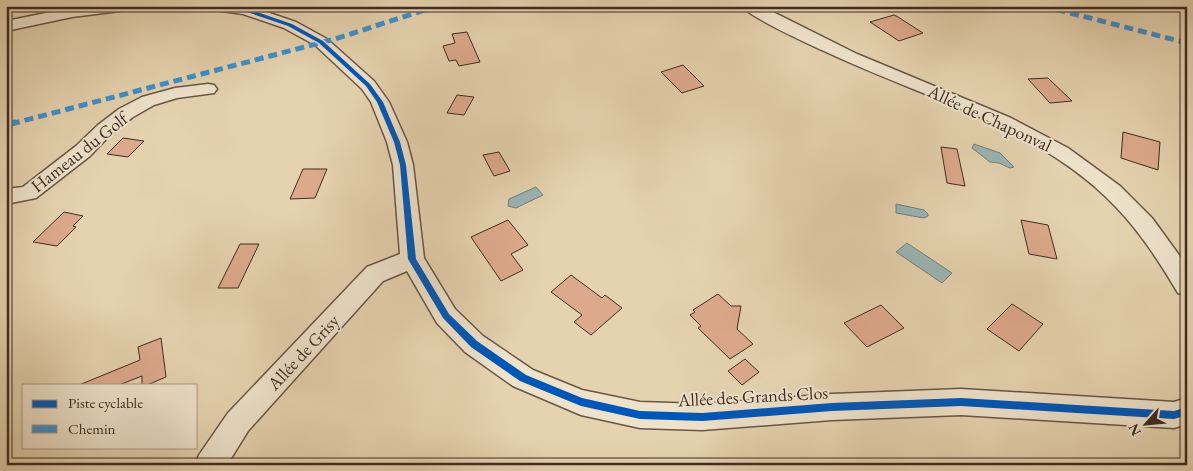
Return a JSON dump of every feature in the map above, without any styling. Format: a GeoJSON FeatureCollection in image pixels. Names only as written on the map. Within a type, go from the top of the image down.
{"type":"FeatureCollection","features":[{"type":"Feature","properties":{"kind":"street"},"geometry":{"type":"LineString","coordinates":[[6,26],[72,12],[120,6]]}},
{"type":"Feature","properties":{"kind":"street","name":"Allée des Grands Clos"},"geometry":{"type":"LineString","coordinates":[[213,6],[245,10],[290,24],[321,42],[368,85],[380,102],[397,142],[403,165],[412,259],[446,316],[474,344],[523,378],[581,402],[640,415],[702,417],[832,407],[961,402],[1174,415],[1187,412]]}},
{"type":"Feature","properties":{"kind":"street","name":"Allée de Chaponval"},"geometry":{"type":"LineString","coordinates":[[749,6],[824,44],[1016,127],[1067,156],[1112,190],[1134,212],[1153,235],[1187,286]]}},
{"type":"Feature","properties":{"kind":"street","name":"Hameau du Golf"},"geometry":{"type":"LineString","coordinates":[[6,197],[29,193],[83,151],[105,129],[126,113],[148,101],[175,93],[208,89]]}},
{"type":"Feature","properties":{"kind":"street"},"geometry":{"type":"LineString","coordinates":[[6,210],[29,193]]}},
{"type":"Feature","properties":{"kind":"street","name":"Allée de Grisy"},"geometry":{"type":"LineString","coordinates":[[210,465],[238,422],[375,274],[412,259]]}},
{"type":"Feature","properties":{"kind":"water"},"geometry":{"type":"Polygon","coordinates":[[[974,144],[1000,153],[1014,167],[1010,168],[999,163],[990,162],[972,148],[974,144]]]}},
{"type":"Feature","properties":{"kind":"water"},"geometry":{"type":"Polygon","coordinates":[[[536,187],[543,195],[516,208],[508,206],[509,199],[536,187]]]}},
{"type":"Feature","properties":{"kind":"water"},"geometry":{"type":"Polygon","coordinates":[[[896,204],[924,210],[928,216],[924,218],[896,213],[896,204]]]}},
{"type":"Feature","properties":{"kind":"water"},"geometry":{"type":"Polygon","coordinates":[[[907,243],[952,273],[942,283],[896,252],[907,243]]]}},
{"type":"Feature","properties":{"kind":"building"},"geometry":{"type":"Polygon","coordinates":[[[894,15],[923,33],[899,41],[870,22],[894,15]]]}},
{"type":"Feature","properties":{"kind":"building"},"geometry":{"type":"Polygon","coordinates":[[[467,32],[480,62],[459,66],[456,60],[449,61],[443,46],[455,43],[452,34],[467,32]]]}},
{"type":"Feature","properties":{"kind":"building"},"geometry":{"type":"Polygon","coordinates":[[[683,65],[704,86],[682,93],[661,72],[683,65]]]}},
{"type":"Feature","properties":{"kind":"building"},"geometry":{"type":"Polygon","coordinates":[[[1048,78],[1072,101],[1050,103],[1028,79],[1048,78]]]}},
{"type":"Feature","properties":{"kind":"building"},"geometry":{"type":"Polygon","coordinates":[[[457,95],[474,97],[464,115],[447,113],[457,95]]]}},
{"type":"Feature","properties":{"kind":"building"},"geometry":{"type":"Polygon","coordinates":[[[1123,132],[1160,142],[1158,170],[1121,158],[1123,132]]]}},
{"type":"Feature","properties":{"kind":"building"},"geometry":{"type":"Polygon","coordinates":[[[123,138],[144,141],[128,157],[107,154],[123,138]]]}},
{"type":"Feature","properties":{"kind":"building"},"geometry":{"type":"Polygon","coordinates":[[[941,147],[957,149],[965,186],[947,183],[941,147]]]}},
{"type":"Feature","properties":{"kind":"building"},"geometry":{"type":"Polygon","coordinates":[[[499,152],[510,171],[494,176],[483,155],[499,152]]]}},
{"type":"Feature","properties":{"kind":"building"},"geometry":{"type":"Polygon","coordinates":[[[303,169],[327,169],[315,198],[290,199],[303,169]]]}},
{"type":"Feature","properties":{"kind":"building"},"geometry":{"type":"Polygon","coordinates":[[[64,212],[83,216],[73,226],[76,227],[57,246],[33,242],[64,212]]]}},
{"type":"Feature","properties":{"kind":"building"},"geometry":{"type":"Polygon","coordinates":[[[508,220],[528,245],[511,254],[523,270],[501,281],[471,237],[508,220]]]}},
{"type":"Feature","properties":{"kind":"building"},"geometry":{"type":"Polygon","coordinates":[[[1021,220],[1048,225],[1057,259],[1029,254],[1021,220]]]}},
{"type":"Feature","properties":{"kind":"building"},"geometry":{"type":"Polygon","coordinates":[[[240,244],[259,244],[238,288],[218,288],[240,244]]]}},
{"type":"Feature","properties":{"kind":"building"},"geometry":{"type":"Polygon","coordinates":[[[571,275],[602,298],[605,295],[622,308],[591,335],[574,322],[582,315],[551,292],[571,275]]]}},
{"type":"Feature","properties":{"kind":"building"},"geometry":{"type":"Polygon","coordinates":[[[718,294],[731,306],[741,306],[737,329],[753,344],[730,359],[698,328],[701,326],[690,315],[695,312],[693,310],[718,294]]]}},
{"type":"Feature","properties":{"kind":"building"},"geometry":{"type":"Polygon","coordinates":[[[1012,304],[1043,324],[1019,351],[987,329],[1012,304]]]}},
{"type":"Feature","properties":{"kind":"building"},"geometry":{"type":"Polygon","coordinates":[[[881,305],[904,328],[867,347],[844,323],[881,305]]]}},
{"type":"Feature","properties":{"kind":"building"},"geometry":{"type":"Polygon","coordinates":[[[161,338],[166,377],[149,384],[142,384],[142,376],[122,384],[81,384],[140,360],[138,347],[161,338]]]}},
{"type":"Feature","properties":{"kind":"building"},"geometry":{"type":"Polygon","coordinates":[[[745,359],[759,372],[742,385],[728,371],[745,359]]]}},
{"type":"Feature","properties":{"kind":"marked path"},"geometry":{"type":"LineString","coordinates":[[6,125],[335,39],[437,6]]}},
{"type":"Feature","properties":{"kind":"marked path"},"geometry":{"type":"LineString","coordinates":[[1043,6],[1187,43]]}},
{"type":"Feature","properties":{"kind":"cycle path"},"geometry":{"type":"LineString","coordinates":[[213,6],[245,10],[290,25],[321,42],[368,85],[380,102],[397,142],[403,165],[412,259],[446,316],[474,344],[523,378],[581,402],[640,415],[702,417],[832,407],[961,402],[1174,415],[1187,411]]}}]}
